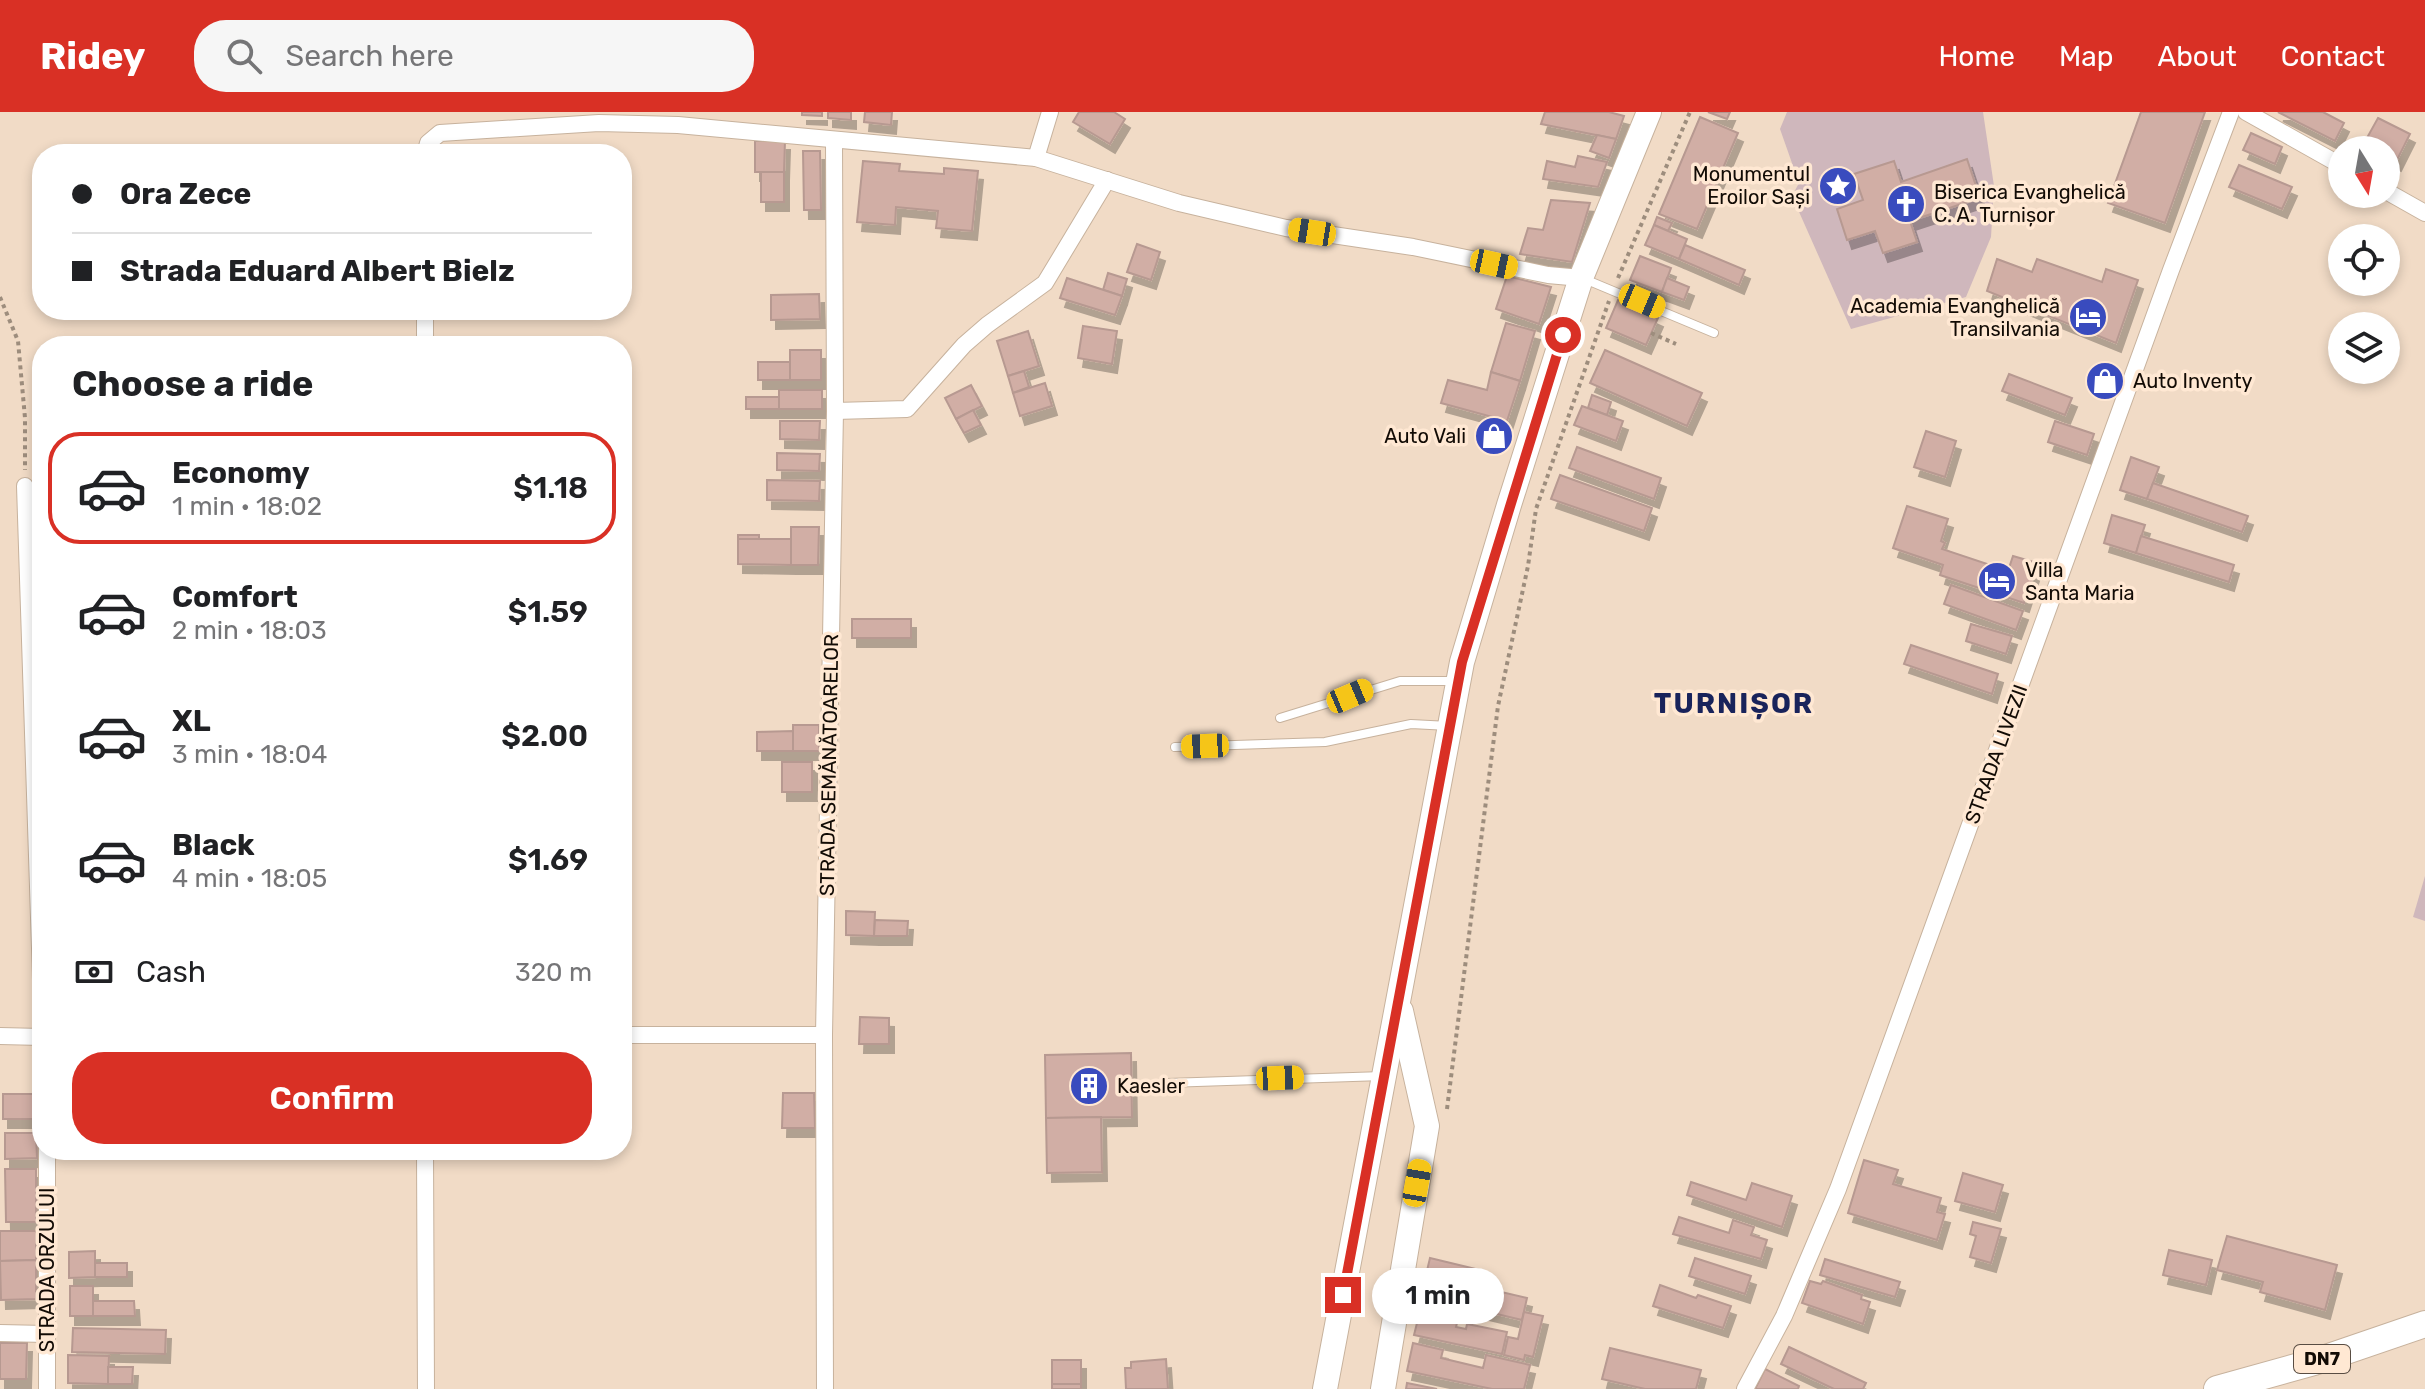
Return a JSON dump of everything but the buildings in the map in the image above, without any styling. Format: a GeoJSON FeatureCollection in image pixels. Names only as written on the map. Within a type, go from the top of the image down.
{"type":"FeatureCollection","features":[{"type":"Feature","properties":{"kind":"main road","name":"DN7"},"geometry":{"type":"LineString","coordinates":[[2217,1389],[2253,1384],[2425,1324]]}},
{"type":"Feature","properties":{"kind":"street"},"geometry":{"type":"LineString","coordinates":[[1036,158],[1050,112]]}},
{"type":"Feature","properties":{"kind":"street"},"geometry":{"type":"LineString","coordinates":[[1325,1389],[1458,681],[1476,611],[1581,278],[1649,112]]}},
{"type":"Feature","properties":{"kind":"street","name":"STRADA LIVEZII"},"geometry":{"type":"LineString","coordinates":[[1745,1389],[1784,1316],[1838,1189],[2231,112]]}},
{"type":"Feature","properties":{"kind":"street"},"geometry":{"type":"LineString","coordinates":[[2246,112],[2328,158]]}},
{"type":"Feature","properties":{"kind":"street"},"geometry":{"type":"LineString","coordinates":[[428,144],[440,133],[599,123],[678,125],[1036,158],[1179,203],[1286,228],[1413,247],[1548,275],[1581,278]]}},
{"type":"Feature","properties":{"kind":"street","name":"STRADA SEMĂNĂTOARELOR"},"geometry":{"type":"LineString","coordinates":[[825,1389],[824,1035],[835,411],[834,141]]}},
{"type":"Feature","properties":{"kind":"street"},"geometry":{"type":"LineString","coordinates":[[835,411],[907,409],[964,345],[1045,283],[1107,180]]}},
{"type":"Feature","properties":{"kind":"street"},"geometry":{"type":"LineString","coordinates":[[2400,199],[2425,213]]}},
{"type":"Feature","properties":{"kind":"street"},"geometry":{"type":"LineString","coordinates":[[25,486],[32,701]]}},
{"type":"Feature","properties":{"kind":"street"},"geometry":{"type":"LineString","coordinates":[[1383,1389],[1427,1126],[1399,1000]]}},
{"type":"Feature","properties":{"kind":"street"},"geometry":{"type":"LineString","coordinates":[[632,1035],[824,1035]]}},
{"type":"Feature","properties":{"kind":"street"},"geometry":{"type":"LineString","coordinates":[[0,1036],[32,1037]]}},
{"type":"Feature","properties":{"kind":"street","name":"STRADA ORZULUI"},"geometry":{"type":"LineString","coordinates":[[47,1160],[47,1389]]}},
{"type":"Feature","properties":{"kind":"street"},"geometry":{"type":"LineString","coordinates":[[425,1160],[426,1389]]}},
{"type":"Feature","properties":{"kind":"street"},"geometry":{"type":"LineString","coordinates":[[0,1333],[46,1334]]}},
{"type":"Feature","properties":{"kind":"lane"},"geometry":{"type":"LineString","coordinates":[[1581,278],[1714,333]]}},
{"type":"Feature","properties":{"kind":"lane"},"geometry":{"type":"LineString","coordinates":[[1280,718],[1400,681],[1458,681]]}},
{"type":"Feature","properties":{"kind":"lane"},"geometry":{"type":"LineString","coordinates":[[1175,747],[1325,742],[1411,724],[1450,726]]}},
{"type":"Feature","properties":{"kind":"lane"},"geometry":{"type":"LineString","coordinates":[[1167,1083],[1384,1076]]}},
{"type":"Feature","properties":{"kind":"path"},"geometry":{"type":"LineString","coordinates":[[1447,1111],[1498,706],[1528,566],[1536,509],[1613,289],[1690,112]]}},
{"type":"Feature","properties":{"kind":"path"},"geometry":{"type":"LineString","coordinates":[[0,297],[18,341],[25,418],[25,486]]}},
{"type":"Feature","properties":{"kind":"path"},"geometry":{"type":"LineString","coordinates":[[1651,333],[1676,344]]}},
{"type":"Feature","properties":{"kind":"shaded area"},"geometry":{"type":"Polygon","coordinates":[[[1787,112],[1983,112],[1994,186],[1991,237],[1966,297],[1851,329],[1792,196],[1799,183],[1780,129],[1787,112]]]}},
{"type":"Feature","properties":{"kind":"shaded area"},"geometry":{"type":"Polygon","coordinates":[[[2425,876],[2425,921],[2413,917],[2425,876]]]}},
{"type":"Feature","properties":{"kind":"place","name":"Monumentul Eroilor Sași"},"geometry":{"type":"Point","coordinates":[1838,186]}},
{"type":"Feature","properties":{"kind":"place","name":"Biserica Evanghelică C. A. Turnișor"},"geometry":{"type":"Point","coordinates":[1906,204]}},
{"type":"Feature","properties":{"kind":"place","name":"Academia Evanghelică Transilvania"},"geometry":{"type":"Point","coordinates":[2088,317]}},
{"type":"Feature","properties":{"kind":"place","name":"Auto Inventy"},"geometry":{"type":"Point","coordinates":[2105,381]}},
{"type":"Feature","properties":{"kind":"place","name":"Auto Vali"},"geometry":{"type":"Point","coordinates":[1494,436]}},
{"type":"Feature","properties":{"kind":"place","name":"Villa Santa Maria"},"geometry":{"type":"Point","coordinates":[1997,581]}},
{"type":"Feature","properties":{"kind":"place","name":"Kaesler"},"geometry":{"type":"Point","coordinates":[1089,1086]}},
{"type":"Feature","properties":{"kind":"district","name":"TURNIȘOR"},"geometry":{"type":"Point","coordinates":[1734,703]}},
{"type":"Feature","properties":{"kind":"route"},"geometry":{"type":"LineString","coordinates":[[1343,1295],[1462,662],[1563,335]]}}]}
